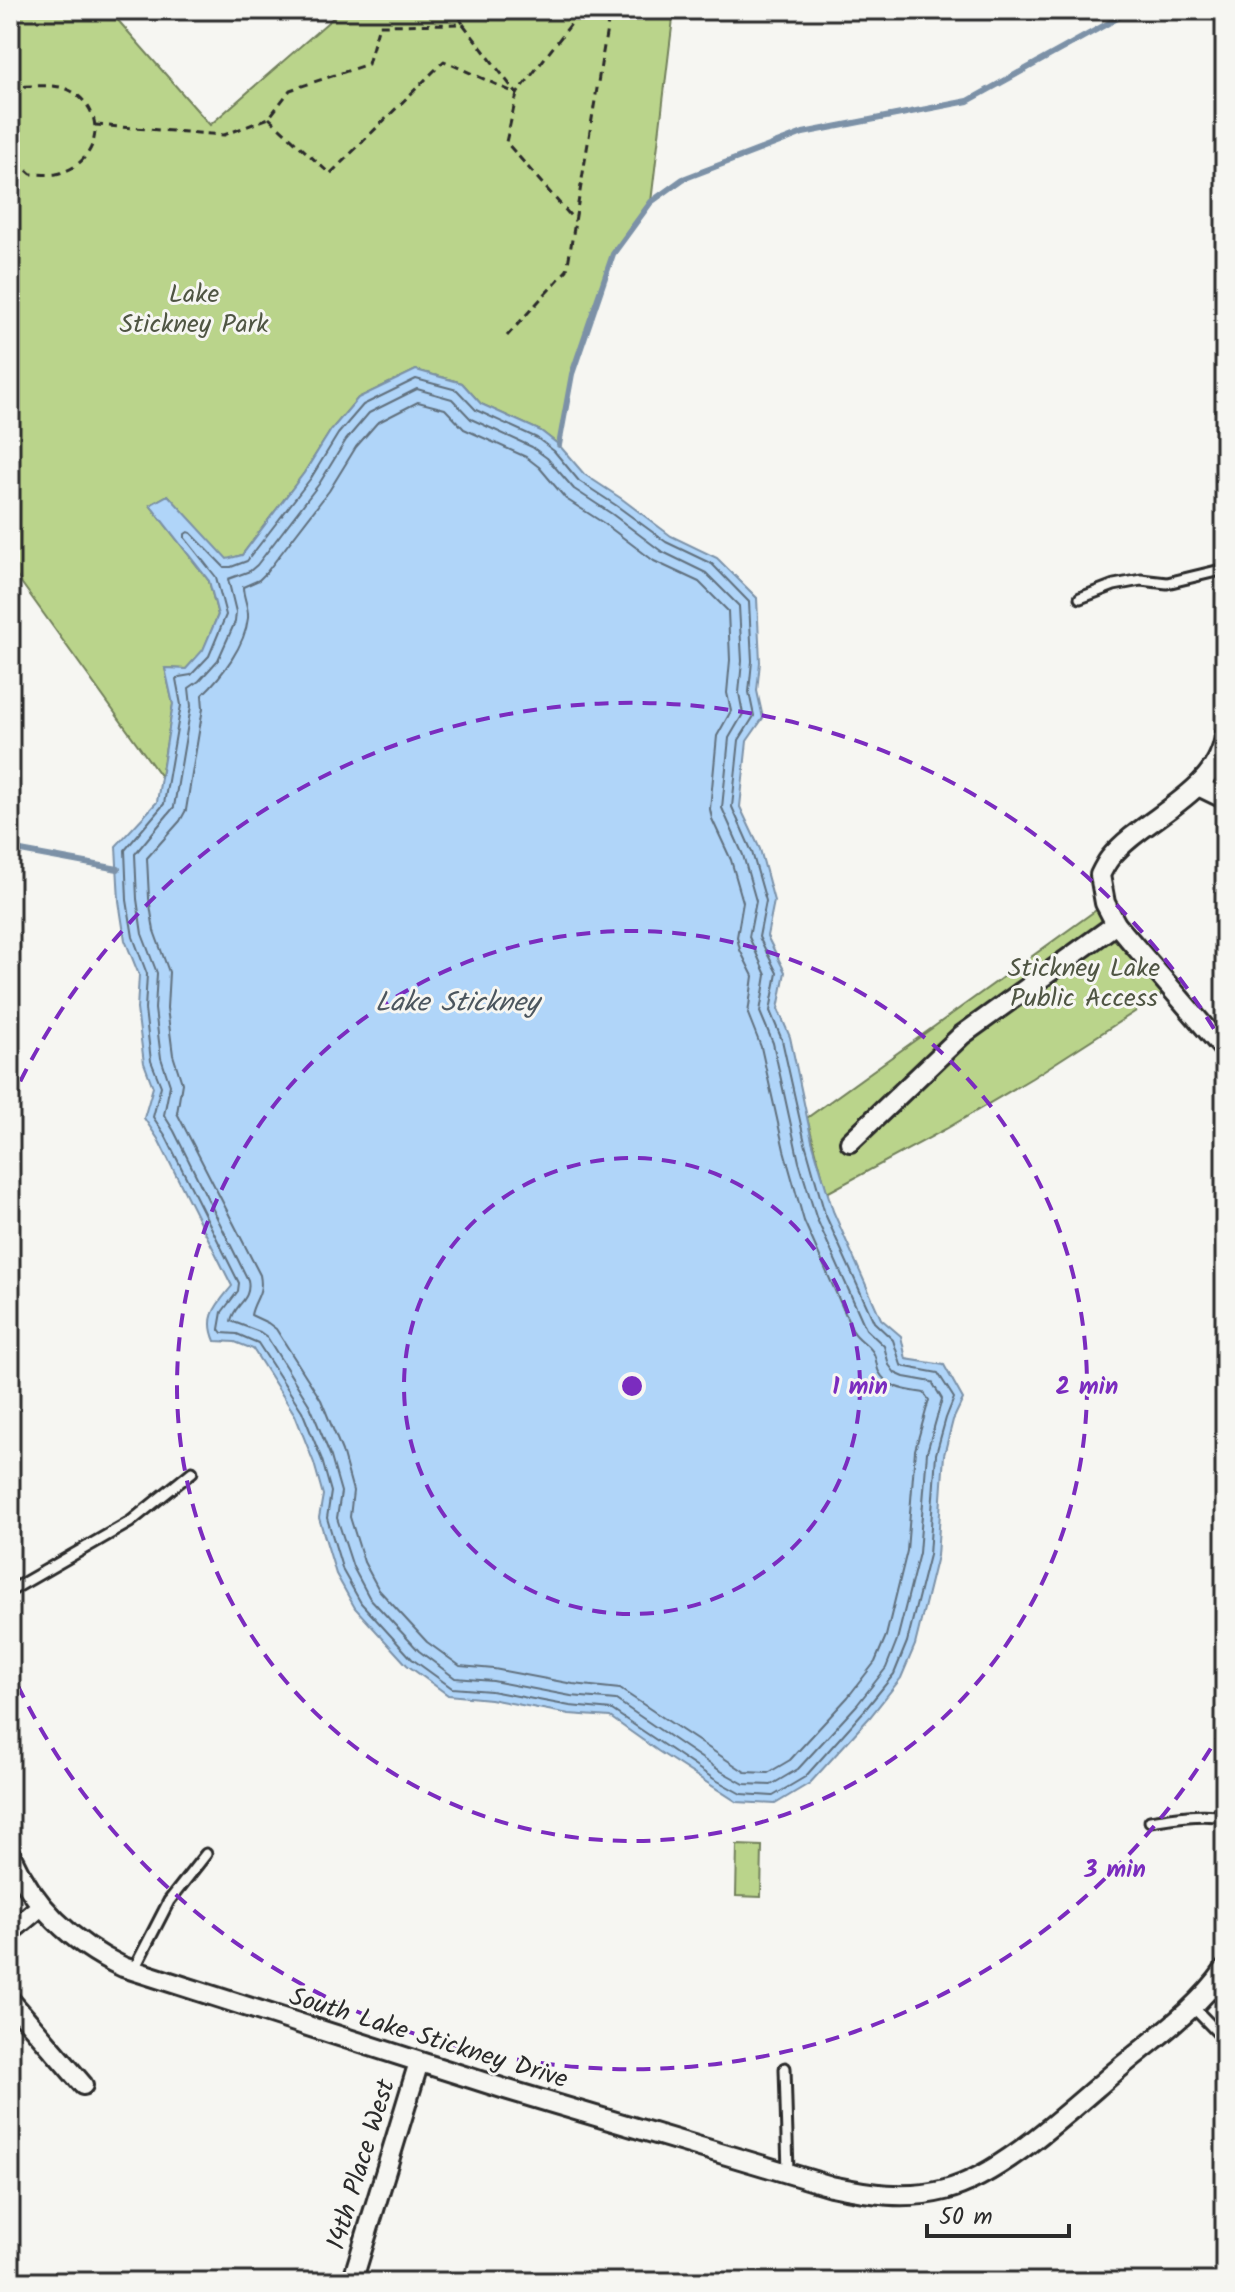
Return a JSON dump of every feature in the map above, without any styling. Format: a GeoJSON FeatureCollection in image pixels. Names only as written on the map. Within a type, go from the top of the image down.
{"type":"FeatureCollection","features":[{"type":"Feature","properties":{"kind":"street"},"geometry":{"type":"LineString","coordinates":[[1225,735],[1215,766],[1198,786],[1133,836],[1110,858],[1100,875],[1105,903],[1116,924],[1225,1051]]}},
{"type":"Feature","properties":{"kind":"street"},"geometry":{"type":"LineString","coordinates":[[1198,786],[1225,799]]}},
{"type":"Feature","properties":{"kind":"street"},"geometry":{"type":"LineString","coordinates":[[850,1142],[962,1035],[1116,924]]}},
{"type":"Feature","properties":{"kind":"street","name":"South Lake Stickney Drive"},"geometry":{"type":"LineString","coordinates":[[10,1854],[20,1876],[41,1906],[75,1939],[100,1957],[133,1971],[419,2062],[831,2186],[878,2195],[918,2196],[948,2190],[985,2173],[1030,2143],[1192,2006],[1225,1969]]}},
{"type":"Feature","properties":{"kind":"street"},"geometry":{"type":"LineString","coordinates":[[10,1932],[41,1906]]}},
{"type":"Feature","properties":{"kind":"street"},"geometry":{"type":"LineString","coordinates":[[10,2000],[83,2085]]}},
{"type":"Feature","properties":{"kind":"street","name":"14th Place West"},"geometry":{"type":"LineString","coordinates":[[352,2282],[419,2062]]}},
{"type":"Feature","properties":{"kind":"lane"},"geometry":{"type":"LineString","coordinates":[[1080,598],[1114,585],[1141,580],[1167,583],[1225,569]]}},
{"type":"Feature","properties":{"kind":"lane"},"geometry":{"type":"LineString","coordinates":[[10,1591],[130,1522],[192,1472]]}},
{"type":"Feature","properties":{"kind":"lane"},"geometry":{"type":"LineString","coordinates":[[1150,1821],[1179,1816],[1225,1817]]}},
{"type":"Feature","properties":{"kind":"lane"},"geometry":{"type":"LineString","coordinates":[[133,1971],[169,1901],[206,1854]]}},
{"type":"Feature","properties":{"kind":"lane"},"geometry":{"type":"LineString","coordinates":[[1208,1989],[1225,2000]]}},
{"type":"Feature","properties":{"kind":"lane"},"geometry":{"type":"LineString","coordinates":[[1192,2006],[1225,2040]]}},
{"type":"Feature","properties":{"kind":"lane"},"geometry":{"type":"LineString","coordinates":[[785,2068],[788,2172]]}},
{"type":"Feature","properties":{"kind":"path"},"geometry":{"type":"LineString","coordinates":[[456,10],[463,24],[517,94]]}},
{"type":"Feature","properties":{"kind":"path"},"geometry":{"type":"LineString","coordinates":[[575,221],[506,142],[517,94],[581,10],[593,10]]}},
{"type":"Feature","properties":{"kind":"path"},"geometry":{"type":"LineString","coordinates":[[507,336],[567,270],[610,10]]}},
{"type":"Feature","properties":{"kind":"path"},"geometry":{"type":"LineString","coordinates":[[95,125],[224,135],[269,118],[290,90],[368,64],[379,25],[463,24]]}},
{"type":"Feature","properties":{"kind":"path"},"geometry":{"type":"LineString","coordinates":[[269,118],[330,174],[444,61],[517,94]]}},
{"type":"Feature","properties":{"kind":"path"},"geometry":{"type":"LineString","coordinates":[[10,85],[60,86],[82,100],[92,113],[95,125],[94,143],[86,156],[73,167],[56,174],[31,174],[10,155]]}},
{"type":"Feature","properties":{"kind":"green space","name":"Lake Stickney Park"},"geometry":{"type":"Polygon","coordinates":[[[10,10],[109,10],[210,125],[342,10],[674,10],[651,202],[613,254],[572,374],[559,445],[541,431],[481,404],[462,383],[416,370],[358,398],[331,430],[304,473],[242,555],[227,560],[168,495],[150,505],[209,581],[218,615],[203,651],[186,669],[165,668],[173,704],[161,777],[10,567],[10,10]]]}},
{"type":"Feature","properties":{"kind":"green space","name":"Stickney Lake Public Access"},"geometry":{"type":"Polygon","coordinates":[[[1099,908],[1109,929],[1164,993],[1032,1078],[946,1129],[827,1193],[807,1118],[1099,908]]]}},
{"type":"Feature","properties":{"kind":"green space"},"geometry":{"type":"Polygon","coordinates":[[[737,1845],[762,1846],[761,1897],[736,1896],[737,1845]]]}},
{"type":"Feature","properties":{"kind":"water","name":"Lake Stickney"},"geometry":{"type":"Polygon","coordinates":[[[416,370],[462,383],[481,404],[541,431],[559,445],[584,474],[671,536],[717,558],[757,598],[760,662],[757,691],[763,718],[747,741],[740,807],[760,849],[774,901],[767,936],[785,972],[778,1009],[790,1037],[812,1141],[833,1211],[881,1319],[901,1336],[906,1359],[944,1365],[963,1399],[953,1420],[944,1455],[937,1556],[915,1645],[901,1678],[810,1783],[775,1804],[737,1802],[610,1717],[569,1714],[490,1699],[448,1695],[407,1665],[355,1608],[336,1574],[319,1518],[323,1495],[295,1415],[253,1349],[235,1342],[215,1341],[211,1325],[214,1311],[232,1286],[158,1139],[144,1118],[153,1087],[144,1063],[137,1009],[139,975],[125,940],[119,901],[116,846],[157,802],[173,704],[165,668],[186,669],[203,650],[218,615],[209,581],[150,505],[168,495],[227,559],[242,555],[304,473],[331,430],[358,398],[416,370]]]}},
{"type":"Feature","properties":{"kind":"waterway"},"geometry":{"type":"LineString","coordinates":[[559,445],[572,374],[613,254],[651,202],[683,179],[803,133],[968,101],[1132,10]]}},
{"type":"Feature","properties":{"kind":"waterway"},"geometry":{"type":"LineString","coordinates":[[10,849],[118,869]]}}]}
